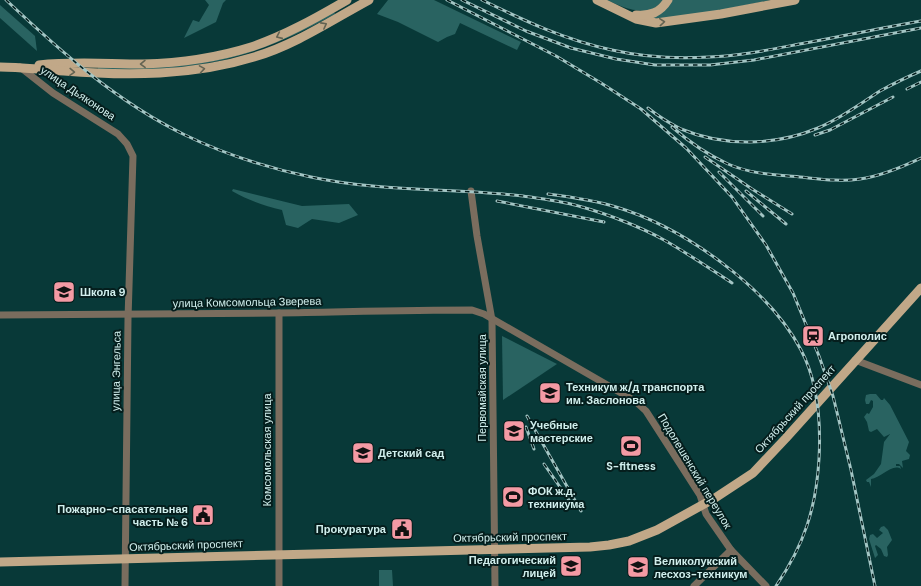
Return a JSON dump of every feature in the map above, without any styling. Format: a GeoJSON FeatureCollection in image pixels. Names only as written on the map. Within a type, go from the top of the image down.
{"type":"FeatureCollection","features":[{"type":"Feature","properties":{"kind":"main road"},"geometry":{"type":"LineString","coordinates":[[0,67],[20,67],[64,71],[142,73],[175,72],[208,68],[254,57],[270,51],[369,0]]}},
{"type":"Feature","properties":{"kind":"main road"},"geometry":{"type":"LineString","coordinates":[[597,0],[645,21],[656,23],[736,12],[795,0]]}},
{"type":"Feature","properties":{"kind":"main road"},"geometry":{"type":"LineString","coordinates":[[625,13],[645,16],[652,15],[668,0]]}},
{"type":"Feature","properties":{"kind":"main road"},"geometry":{"type":"LineString","coordinates":[[20,67],[62,62],[143,64],[182,62],[211,57],[266,42],[343,2]]}},
{"type":"Feature","properties":{"kind":"main road","name":"Октябрьский проспект"},"geometry":{"type":"LineString","coordinates":[[0,562],[590,547],[629,541],[657,530],[703,506],[752,474],[921,288]]}},
{"type":"Feature","properties":{"kind":"street","name":"улица Дьяконова"},"geometry":{"type":"LineString","coordinates":[[20,67],[54,93],[118,134],[127,144],[133,156]]}},
{"type":"Feature","properties":{"kind":"street","name":"улица Энгельса"},"geometry":{"type":"LineString","coordinates":[[125,586],[128,315],[133,156]]}},
{"type":"Feature","properties":{"kind":"street","name":"Первомайская улица"},"geometry":{"type":"LineString","coordinates":[[471,191],[477,236],[492,320],[495,586]]}},
{"type":"Feature","properties":{"kind":"street","name":"улица Комсомольца Зверева"},"geometry":{"type":"LineString","coordinates":[[0,315],[128,315],[389,310],[472,310],[484,314],[492,320]]}},
{"type":"Feature","properties":{"kind":"street","name":"Комсомольская улица"},"geometry":{"type":"LineString","coordinates":[[279,313],[279,586]]}},
{"type":"Feature","properties":{"kind":"street","name":"Подолешенский переулок"},"geometry":{"type":"LineString","coordinates":[[492,320],[635,401],[646,411],[700,495],[706,514],[731,550],[766,586]]}},
{"type":"Feature","properties":{"kind":"street"},"geometry":{"type":"LineString","coordinates":[[855,360],[921,385]]}},
{"type":"Feature","properties":{"kind":"street"},"geometry":{"type":"LineString","coordinates":[[694,586],[731,550]]}},
{"type":"Feature","properties":{"kind":"shaded area"},"geometry":{"type":"Polygon","coordinates":[[[205,0],[226,0],[223,3],[216,22],[184,38],[193,20],[199,22],[209,5],[205,0]]]}},
{"type":"Feature","properties":{"kind":"shaded area"},"geometry":{"type":"Polygon","coordinates":[[[388,0],[434,0],[521,42],[517,50],[460,23],[455,34],[438,42],[398,22],[377,14],[388,0]]]}},
{"type":"Feature","properties":{"kind":"shaded area"},"geometry":{"type":"Polygon","coordinates":[[[607,0],[664,0],[651,11],[628,8],[607,0]]]}},
{"type":"Feature","properties":{"kind":"shaded area"},"geometry":{"type":"Polygon","coordinates":[[[671,0],[771,0],[706,13],[660,19],[650,18],[671,0]]]}},
{"type":"Feature","properties":{"kind":"shaded area"},"geometry":{"type":"Polygon","coordinates":[[[0,5],[35,36],[37,51],[0,18],[0,5]]]}},
{"type":"Feature","properties":{"kind":"shaded area"},"geometry":{"type":"Polygon","coordinates":[[[334,12],[335,14],[295,35],[256,50],[216,61],[162,69],[98,69],[98,67],[205,62],[334,12]]]}},
{"type":"Feature","properties":{"kind":"shaded area"},"geometry":{"type":"Polygon","coordinates":[[[233,189],[302,206],[349,204],[358,215],[339,223],[312,219],[298,228],[286,225],[282,210],[250,200],[232,191],[233,189]]]}},
{"type":"Feature","properties":{"kind":"shaded area"},"geometry":{"type":"Polygon","coordinates":[[[502,336],[557,364],[503,400],[502,336]]]}},
{"type":"Feature","properties":{"kind":"shaded area"},"geometry":{"type":"Polygon","coordinates":[[[876,394],[881,400],[884,398],[890,405],[909,442],[906,451],[910,455],[909,459],[902,461],[903,468],[899,464],[896,464],[896,466],[900,466],[901,469],[890,469],[871,479],[871,487],[869,482],[866,480],[874,474],[881,464],[884,442],[890,434],[884,437],[877,429],[871,432],[869,431],[864,417],[867,413],[869,414],[873,407],[873,401],[871,400],[869,404],[866,404],[865,400],[866,395],[876,394]]]}},
{"type":"Feature","properties":{"kind":"shaded area"},"geometry":{"type":"Polygon","coordinates":[[[884,526],[888,530],[892,540],[887,547],[888,555],[887,557],[884,556],[881,549],[876,545],[878,555],[875,558],[869,539],[870,535],[873,534],[877,538],[883,533],[879,530],[884,526]]]}},
{"type":"Feature","properties":{"kind":"shaded area"},"geometry":{"type":"Polygon","coordinates":[[[379,570],[392,570],[393,586],[379,586],[379,570]]]}},
{"type":"Feature","properties":{"kind":"railway"},"geometry":{"type":"LineString","coordinates":[[6,0],[68,56],[113,91],[160,122],[215,148],[246,160],[311,177],[337,182],[523,196],[575,205],[613,217],[655,235],[732,283]]}},
{"type":"Feature","properties":{"kind":"railway"},"geometry":{"type":"LineString","coordinates":[[447,0],[556,56],[641,109],[686,148],[732,197],[766,245],[793,293],[819,356],[833,396],[851,470],[875,586]]}},
{"type":"Feature","properties":{"kind":"railway"},"geometry":{"type":"LineString","coordinates":[[462,0],[526,31],[571,48],[616,59],[655,65],[710,65],[754,60],[921,28]]}},
{"type":"Feature","properties":{"kind":"railway"},"geometry":{"type":"LineString","coordinates":[[482,0],[530,22],[578,41],[624,52],[672,58],[745,54],[921,21]]}},
{"type":"Feature","properties":{"kind":"railway"},"geometry":{"type":"LineString","coordinates":[[648,108],[677,127],[697,135],[732,141],[767,141],[802,134],[818,128],[850,111],[880,91],[921,71]]}},
{"type":"Feature","properties":{"kind":"railway"},"geometry":{"type":"LineString","coordinates":[[907,89],[921,82]]}},
{"type":"Feature","properties":{"kind":"railway"},"geometry":{"type":"LineString","coordinates":[[815,135],[830,130],[893,97]]}},
{"type":"Feature","properties":{"kind":"railway"},"geometry":{"type":"LineString","coordinates":[[672,127],[698,147],[728,164],[763,174],[830,180],[852,180],[868,178],[884,173],[921,158]]}},
{"type":"Feature","properties":{"kind":"railway"},"geometry":{"type":"LineString","coordinates":[[705,157],[792,214]]}},
{"type":"Feature","properties":{"kind":"railway"},"geometry":{"type":"LineString","coordinates":[[719,172],[763,216]]}},
{"type":"Feature","properties":{"kind":"railway"},"geometry":{"type":"LineString","coordinates":[[746,191],[786,224]]}},
{"type":"Feature","properties":{"kind":"railway"},"geometry":{"type":"LineString","coordinates":[[548,194],[616,207],[642,216],[695,244],[746,282],[768,304],[786,327],[801,350],[807,362],[815,389],[819,417],[819,459],[815,494],[807,526],[794,556],[776,586]]}},
{"type":"Feature","properties":{"kind":"railway"},"geometry":{"type":"LineString","coordinates":[[497,201],[604,222]]}},
{"type":"Feature","properties":{"kind":"railway"},"geometry":{"type":"LineString","coordinates":[[527,416],[581,511]]}},
{"type":"Feature","properties":{"kind":"railway"},"geometry":{"type":"LineString","coordinates":[[526,427],[534,449]]}},
{"type":"Feature","properties":{"kind":"railway"},"geometry":{"type":"LineString","coordinates":[[544,464],[569,500]]}},
{"type":"Feature","properties":{"kind":"place","name":"Школа 9"},"geometry":{"type":"Point","coordinates":[64,292]}},
{"type":"Feature","properties":{"kind":"place","name":"Агрополис"},"geometry":{"type":"Point","coordinates":[813,336]}},
{"type":"Feature","properties":{"kind":"place","name":"Техникум ж/д транспорта им. Заслонова"},"geometry":{"type":"Point","coordinates":[550,393]}},
{"type":"Feature","properties":{"kind":"place","name":"Учебные мастерские"},"geometry":{"type":"Point","coordinates":[514,431]}},
{"type":"Feature","properties":{"kind":"place","name":"S-fitness"},"geometry":{"type":"Point","coordinates":[631,446]}},
{"type":"Feature","properties":{"kind":"place","name":"Детский сад"},"geometry":{"type":"Point","coordinates":[363,453]}},
{"type":"Feature","properties":{"kind":"place","name":"ФОК ж.д. техникума"},"geometry":{"type":"Point","coordinates":[513,497]}},
{"type":"Feature","properties":{"kind":"place","name":"Пожарно-спасательная часть № 6"},"geometry":{"type":"Point","coordinates":[203,515]}},
{"type":"Feature","properties":{"kind":"place","name":"Прокуратура"},"geometry":{"type":"Point","coordinates":[402,529]}},
{"type":"Feature","properties":{"kind":"place","name":"Педагогический лицей"},"geometry":{"type":"Point","coordinates":[571,566]}},
{"type":"Feature","properties":{"kind":"place","name":"Великолукский лесхоз-техникум"},"geometry":{"type":"Point","coordinates":[638,567]}}]}
